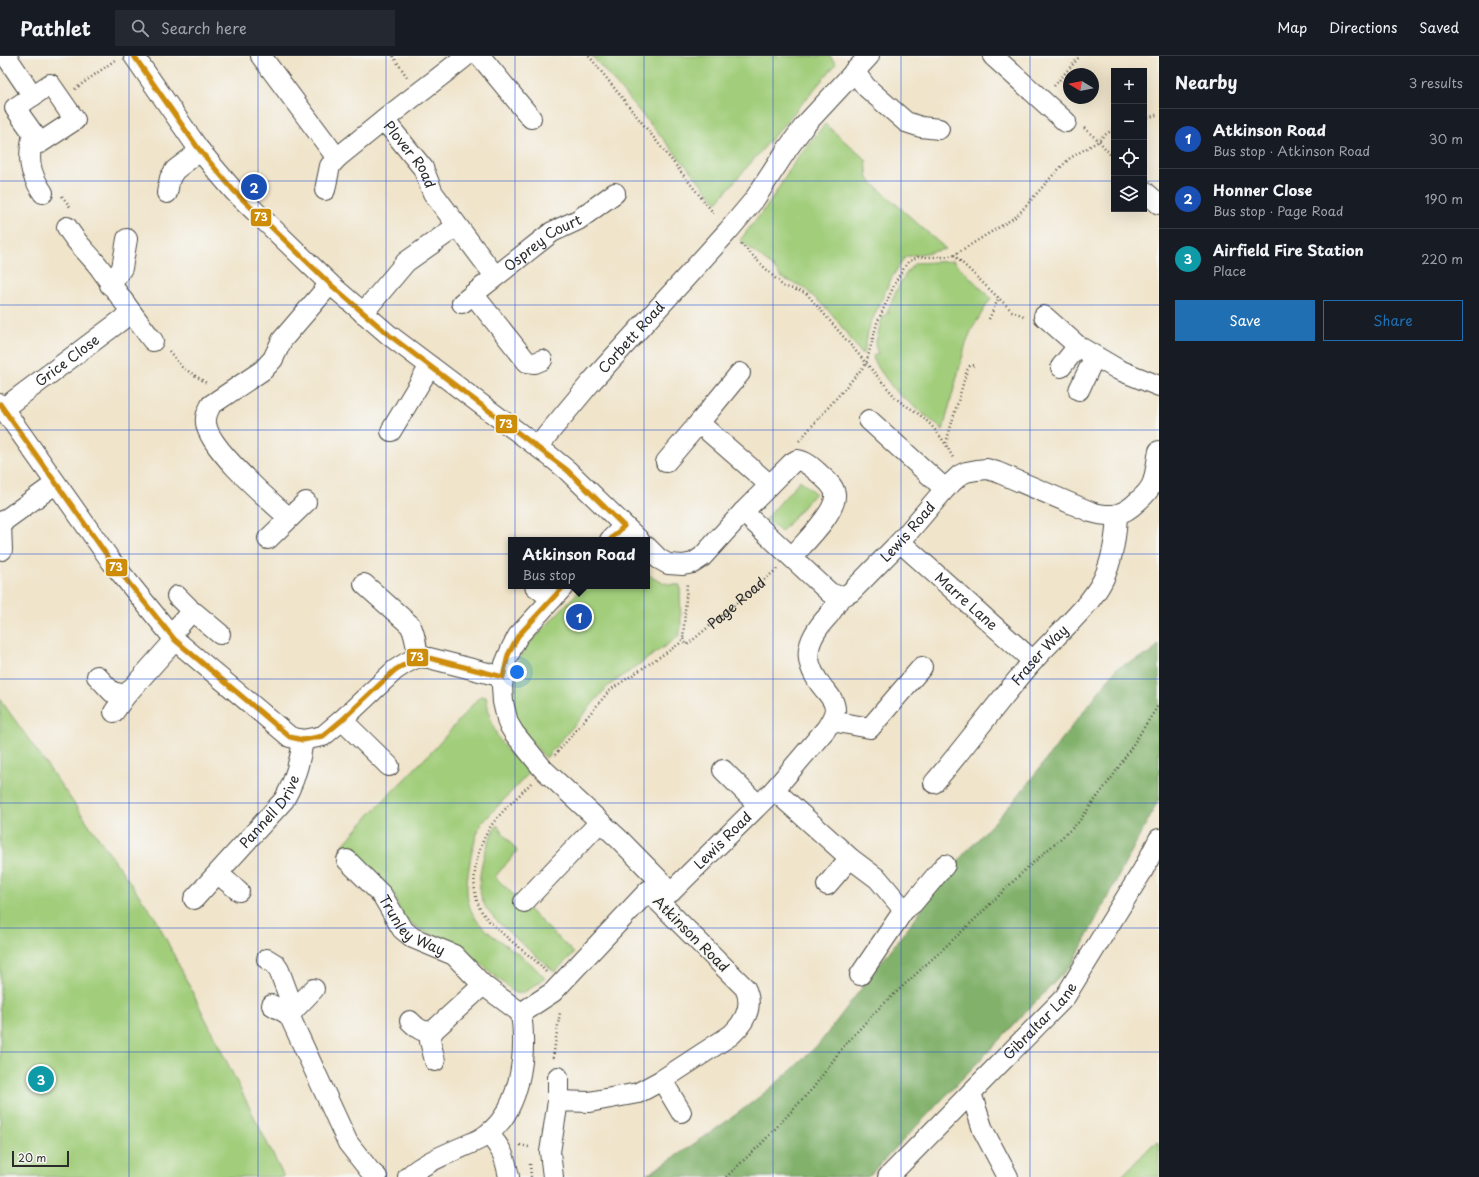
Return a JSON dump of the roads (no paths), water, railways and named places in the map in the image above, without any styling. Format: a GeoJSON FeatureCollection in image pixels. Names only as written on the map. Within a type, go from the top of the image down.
{"type":"FeatureCollection","features":[{"type":"Feature","properties":{"kind":"street"},"geometry":{"type":"LineString","coordinates":[[6,56],[33,96]]}},
{"type":"Feature","properties":{"kind":"street"},"geometry":{"type":"LineString","coordinates":[[134,56],[200,150],[234,191],[330,284],[363,313],[430,366],[567,470],[636,537]]}},
{"type":"Feature","properties":{"kind":"street"},"geometry":{"type":"LineString","coordinates":[[261,56],[337,158],[330,166],[325,190]]}},
{"type":"Feature","properties":{"kind":"street"},"geometry":{"type":"LineString","coordinates":[[384,120],[466,56]]}},
{"type":"Feature","properties":{"kind":"street"},"geometry":{"type":"LineString","coordinates":[[480,56],[531,118]]}},
{"type":"Feature","properties":{"kind":"street","name":"Corbett Road"},"geometry":{"type":"LineString","coordinates":[[538,447],[592,381],[728,231],[754,200],[805,125],[868,56]]}},
{"type":"Feature","properties":{"kind":"street"},"geometry":{"type":"LineString","coordinates":[[993,56],[1066,122]]}},
{"type":"Feature","properties":{"kind":"street"},"geometry":{"type":"LineString","coordinates":[[854,71],[866,87],[906,122],[921,127],[938,129]]}},
{"type":"Feature","properties":{"kind":"street"},"geometry":{"type":"LineString","coordinates":[[50,84],[74,120],[40,143],[16,108],[33,96],[50,84]]}},
{"type":"Feature","properties":{"kind":"street","name":"Plover Road"},"geometry":{"type":"LineString","coordinates":[[337,158],[384,120],[423,168],[433,193],[456,226],[495,276]]}},
{"type":"Feature","properties":{"kind":"street"},"geometry":{"type":"LineString","coordinates":[[33,133],[29,160],[33,178],[43,193]]}},
{"type":"Feature","properties":{"kind":"street"},"geometry":{"type":"LineString","coordinates":[[167,193],[170,178],[175,170],[200,150]]}},
{"type":"Feature","properties":{"kind":"street","name":"Osprey Court"},"geometry":{"type":"LineString","coordinates":[[542,360],[535,363],[527,362],[467,299],[552,232],[578,220],[615,193]]}},
{"type":"Feature","properties":{"kind":"street"},"geometry":{"type":"LineString","coordinates":[[1147,194],[1159,204]]}},
{"type":"Feature","properties":{"kind":"street"},"geometry":{"type":"LineString","coordinates":[[363,313],[406,262],[456,226]]}},
{"type":"Feature","properties":{"kind":"street"},"geometry":{"type":"LineString","coordinates":[[67,227],[77,243],[86,251],[102,271],[130,313],[154,341]]}},
{"type":"Feature","properties":{"kind":"street"},"geometry":{"type":"LineString","coordinates":[[110,285],[122,268],[127,239]]}},
{"type":"Feature","properties":{"kind":"street"},"geometry":{"type":"LineString","coordinates":[[289,518],[238,470],[218,447],[210,436],[206,424],[206,413],[211,405],[224,395],[263,370],[273,359],[282,340],[330,284]]}},
{"type":"Feature","properties":{"kind":"street","name":"Grice Close"},"geometry":{"type":"LineString","coordinates":[[2,406],[130,313]]}},
{"type":"Feature","properties":{"kind":"street"},"geometry":{"type":"LineString","coordinates":[[1044,316],[1086,351],[1119,370],[1159,386]]}},
{"type":"Feature","properties":{"kind":"street"},"geometry":{"type":"LineString","coordinates":[[1061,367],[1086,351]]}},
{"type":"Feature","properties":{"kind":"street"},"geometry":{"type":"LineString","coordinates":[[1079,390],[1086,351]]}},
{"type":"Feature","properties":{"kind":"street"},"geometry":{"type":"LineString","coordinates":[[391,431],[430,366]]}},
{"type":"Feature","properties":{"kind":"street"},"geometry":{"type":"LineString","coordinates":[[666,462],[740,373]]}},
{"type":"Feature","properties":{"kind":"street"},"geometry":{"type":"LineString","coordinates":[[2,406],[55,484],[111,561],[173,638],[290,737],[303,740],[323,736],[395,670],[406,662],[418,657],[429,658],[503,677]]}},
{"type":"Feature","properties":{"kind":"street"},"geometry":{"type":"LineString","coordinates":[[869,420],[945,489]]}},
{"type":"Feature","properties":{"kind":"street"},"geometry":{"type":"LineString","coordinates":[[699,423],[770,485]]}},
{"type":"Feature","properties":{"kind":"street"},"geometry":{"type":"LineString","coordinates":[[1117,515],[1126,512],[1149,490],[1153,481],[1159,452]]}},
{"type":"Feature","properties":{"kind":"street"},"geometry":{"type":"LineString","coordinates":[[650,550],[659,559],[675,565],[693,563],[702,556],[792,462],[797,460],[806,463],[821,475],[830,484],[835,493],[831,510],[792,557]]}},
{"type":"Feature","properties":{"kind":"street","name":"Lewis Road"},"geometry":{"type":"LineString","coordinates":[[672,892],[774,790],[821,736],[832,721],[835,708],[833,702],[810,667],[808,652],[812,639],[841,597],[851,592],[900,542],[945,489],[960,475],[966,472],[987,469],[1091,512],[1101,515],[1117,515]]}},
{"type":"Feature","properties":{"kind":"street"},"geometry":{"type":"LineString","coordinates":[[2,550],[1,523],[55,484]]}},
{"type":"Feature","properties":{"kind":"street"},"geometry":{"type":"LineString","coordinates":[[268,539],[306,502]]}},
{"type":"Feature","properties":{"kind":"street"},"geometry":{"type":"LineString","coordinates":[[743,512],[830,593],[841,597]]}},
{"type":"Feature","properties":{"kind":"street","name":"Fraser Way"},"geometry":{"type":"LineString","coordinates":[[934,783],[1033,661],[1097,590],[1108,569],[1112,555],[1117,515]]}},
{"type":"Feature","properties":{"kind":"street"},"geometry":{"type":"LineString","coordinates":[[613,537],[624,526]]}},
{"type":"Feature","properties":{"kind":"street","name":"Marre Lane"},"geometry":{"type":"LineString","coordinates":[[900,542],[1033,661]]}},
{"type":"Feature","properties":{"kind":"street"},"geometry":{"type":"LineString","coordinates":[[364,584],[414,630],[418,657]]}},
{"type":"Feature","properties":{"kind":"street"},"geometry":{"type":"LineString","coordinates":[[546,589],[558,592]]}},
{"type":"Feature","properties":{"kind":"street","name":"Atkinson Road"},"geometry":{"type":"LineString","coordinates":[[558,592],[518,636],[508,655],[503,677],[502,694],[508,723],[514,733],[543,769],[672,892]]}},
{"type":"Feature","properties":{"kind":"street"},"geometry":{"type":"LineString","coordinates":[[177,596],[188,607],[190,613]]}},
{"type":"Feature","properties":{"kind":"street"},"geometry":{"type":"LineString","coordinates":[[114,712],[126,695],[173,638],[190,613]]}},
{"type":"Feature","properties":{"kind":"street"},"geometry":{"type":"LineString","coordinates":[[190,613],[195,613],[220,634]]}},
{"type":"Feature","properties":{"kind":"street"},"geometry":{"type":"LineString","coordinates":[[832,721],[870,728],[922,667]]}},
{"type":"Feature","properties":{"kind":"street"},"geometry":{"type":"LineString","coordinates":[[97,676],[112,692],[126,695]]}},
{"type":"Feature","properties":{"kind":"street"},"geometry":{"type":"LineString","coordinates":[[342,720],[389,766]]}},
{"type":"Feature","properties":{"kind":"street","name":"Pannell Drive"},"geometry":{"type":"LineString","coordinates":[[194,899],[284,800],[292,786],[298,769],[303,740]]}},
{"type":"Feature","properties":{"kind":"street"},"geometry":{"type":"LineString","coordinates":[[723,770],[758,805]]}},
{"type":"Feature","properties":{"kind":"street"},"geometry":{"type":"LineString","coordinates":[[774,790],[850,858],[878,880],[904,910]]}},
{"type":"Feature","properties":{"kind":"street"},"geometry":{"type":"LineString","coordinates":[[524,902],[600,822]]}},
{"type":"Feature","properties":{"kind":"street","name":"Gibraltar Lane"},"geometry":{"type":"LineString","coordinates":[[888,1177],[1065,996],[1151,873],[1159,839]]}},
{"type":"Feature","properties":{"kind":"street"},"geometry":{"type":"LineString","coordinates":[[827,885],[850,858]]}},
{"type":"Feature","properties":{"kind":"street","name":"Trunley Way"},"geometry":{"type":"LineString","coordinates":[[347,860],[382,895],[402,929],[413,938],[454,955],[483,985],[522,1013]]}},
{"type":"Feature","properties":{"kind":"street"},"geometry":{"type":"LineString","coordinates":[[860,975],[904,910],[913,903],[945,865]]}},
{"type":"Feature","properties":{"kind":"street"},"geometry":{"type":"LineString","coordinates":[[218,874],[239,891]]}},
{"type":"Feature","properties":{"kind":"street"},"geometry":{"type":"LineString","coordinates":[[408,1177],[426,1163],[488,1134],[501,1119],[515,1095],[519,1081],[524,1032],[522,1013],[554,992],[648,892]]}},
{"type":"Feature","properties":{"kind":"street","name":"Atkinson Road"},"geometry":{"type":"LineString","coordinates":[[648,892],[672,892]]}},
{"type":"Feature","properties":{"kind":"street","name":"Atkinson Road"},"geometry":{"type":"LineString","coordinates":[[558,1101],[589,1102],[638,1093],[662,1080],[732,1035],[740,1028],[746,1018],[749,998],[745,988],[648,892]]}},
{"type":"Feature","properties":{"kind":"street"},"geometry":{"type":"LineString","coordinates":[[268,959],[275,964],[279,970],[285,1010],[348,1143],[370,1171],[377,1177]]}},
{"type":"Feature","properties":{"kind":"street"},"geometry":{"type":"LineString","coordinates":[[435,1061],[430,1041],[433,1030],[483,985]]}},
{"type":"Feature","properties":{"kind":"street"},"geometry":{"type":"LineString","coordinates":[[285,1010],[314,988]]}},
{"type":"Feature","properties":{"kind":"street"},"geometry":{"type":"LineString","coordinates":[[410,1021],[420,1030],[433,1030]]}},
{"type":"Feature","properties":{"kind":"street"},"geometry":{"type":"LineString","coordinates":[[553,1177],[550,1152],[558,1101],[555,1070]]}},
{"type":"Feature","properties":{"kind":"street"},"geometry":{"type":"LineString","coordinates":[[662,1080],[681,1112]]}},
{"type":"Feature","properties":{"kind":"street"},"geometry":{"type":"LineString","coordinates":[[971,1093],[983,1130],[1008,1177]]}},
{"type":"Feature","properties":{"kind":"street"},"geometry":{"type":"LineString","coordinates":[[488,1134],[497,1143],[506,1160],[509,1177]]}},
{"type":"Feature","properties":{"kind":"place","name":"Honner Close"},"geometry":{"type":"Point","coordinates":[254,187]}},
{"type":"Feature","properties":{"kind":"place","name":"Atkinson Road"},"geometry":{"type":"Point","coordinates":[579,617]}},
{"type":"Feature","properties":{"kind":"place","name":"Airfield Fire Station"},"geometry":{"type":"Point","coordinates":[41,1079]}}]}
